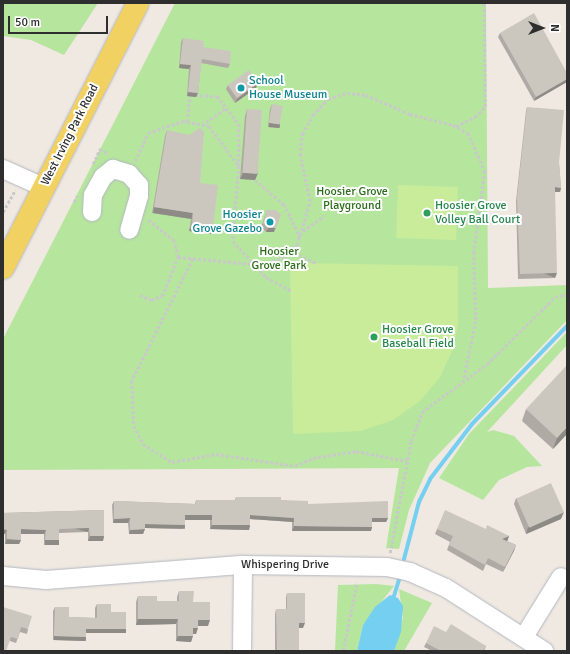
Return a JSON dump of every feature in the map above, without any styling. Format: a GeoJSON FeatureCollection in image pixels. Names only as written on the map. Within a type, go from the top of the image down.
{"type":"FeatureCollection","features":[{"type":"Feature","properties":{"kind":"main road","name":"West Irving Park Road"},"geometry":{"type":"LineString","coordinates":[[3,268],[138,3]]}},
{"type":"Feature","properties":{"kind":"street"},"geometry":{"type":"LineString","coordinates":[[3,169],[43,187]]}},
{"type":"Feature","properties":{"kind":"street"},"geometry":{"type":"LineString","coordinates":[[92,212],[93,196],[103,177],[113,169],[129,174],[139,185],[139,196],[129,230]]}},
{"type":"Feature","properties":{"kind":"street"},"geometry":{"type":"LineString","coordinates":[[242,651],[243,564]]}},
{"type":"Feature","properties":{"kind":"street","name":"Whispering Drive"},"geometry":{"type":"LineString","coordinates":[[3,576],[46,580],[243,564],[357,565],[387,567],[430,580],[525,635],[544,651]]}},
{"type":"Feature","properties":{"kind":"street"},"geometry":{"type":"LineString","coordinates":[[525,635],[561,577]]}},
{"type":"Feature","properties":{"kind":"path"},"geometry":{"type":"LineString","coordinates":[[456,126],[475,117],[484,107],[484,3]]}},
{"type":"Feature","properties":{"kind":"path"},"geometry":{"type":"LineString","coordinates":[[178,257],[256,265],[278,260],[290,251],[303,231],[310,201],[300,156],[302,134],[313,115],[328,99],[348,93],[366,95],[410,114],[456,126],[468,133],[485,171],[474,252],[476,321],[464,379]]}},
{"type":"Feature","properties":{"kind":"path"},"geometry":{"type":"LineString","coordinates":[[187,122],[190,94],[217,96],[239,124],[239,166],[233,241],[266,277],[291,290]]}},
{"type":"Feature","properties":{"kind":"path"},"geometry":{"type":"LineString","coordinates":[[202,125],[226,108]]}},
{"type":"Feature","properties":{"kind":"path"},"geometry":{"type":"LineString","coordinates":[[133,167],[148,133],[187,122],[209,126],[239,166]]}},
{"type":"Feature","properties":{"kind":"path"},"geometry":{"type":"LineString","coordinates":[[90,169],[100,149],[113,156]]}},
{"type":"Feature","properties":{"kind":"path"},"geometry":{"type":"LineString","coordinates":[[3,212],[22,177]]}},
{"type":"Feature","properties":{"kind":"path"},"geometry":{"type":"LineString","coordinates":[[256,180],[284,204],[300,237]]}},
{"type":"Feature","properties":{"kind":"path"},"geometry":{"type":"LineString","coordinates":[[74,202],[80,189]]}},
{"type":"Feature","properties":{"kind":"path"},"geometry":{"type":"LineString","coordinates":[[140,295],[151,300],[162,296],[178,257],[174,241],[165,231],[149,225],[146,215]]}},
{"type":"Feature","properties":{"kind":"path"},"geometry":{"type":"LineString","coordinates":[[303,231],[324,216]]}},
{"type":"Feature","properties":{"kind":"path"},"geometry":{"type":"LineString","coordinates":[[290,251],[316,263]]}},
{"type":"Feature","properties":{"kind":"path"},"geometry":{"type":"LineString","coordinates":[[193,259],[132,381],[134,426],[143,444],[172,462],[216,454],[295,466],[313,458],[356,451],[407,460]]}},
{"type":"Feature","properties":{"kind":"path"},"geometry":{"type":"LineString","coordinates":[[387,567],[407,460],[422,412],[464,379],[487,364],[555,297],[567,294]]}},
{"type":"Feature","properties":{"kind":"path"},"geometry":{"type":"LineString","coordinates":[[343,651],[357,582],[357,565]]}},
{"type":"Feature","properties":{"kind":"green space"},"geometry":{"type":"Polygon","coordinates":[[[3,3],[98,3],[64,55],[31,40],[3,36],[3,3]]]}},
{"type":"Feature","properties":{"kind":"green space","name":"Hoosier Grove Park"},"geometry":{"type":"Polygon","coordinates":[[[175,3],[486,3],[488,288],[567,285],[567,320],[430,463],[409,510],[399,549],[386,548],[399,468],[3,470],[3,339],[175,3]]]}},
{"type":"Feature","properties":{"kind":"green space","name":"Hoosier Grove Volley Ball Court"},"geometry":{"type":"Polygon","coordinates":[[[398,185],[458,187],[456,240],[396,238],[398,185]]]}},
{"type":"Feature","properties":{"kind":"green space","name":"Hoosier Grove Baseball Field"},"geometry":{"type":"Polygon","coordinates":[[[300,263],[458,266],[458,324],[453,349],[440,377],[420,401],[393,420],[361,431],[293,434],[290,272],[300,263]]]}},
{"type":"Feature","properties":{"kind":"green space"},"geometry":{"type":"Polygon","coordinates":[[[567,332],[567,345],[487,432],[493,430],[514,436],[542,466],[527,467],[499,480],[483,500],[439,478],[469,434],[567,332]]]}},
{"type":"Feature","properties":{"kind":"green space"},"geometry":{"type":"Polygon","coordinates":[[[376,584],[394,586],[363,625],[357,651],[335,651],[338,585],[376,584]]]}},
{"type":"Feature","properties":{"kind":"green space"},"geometry":{"type":"Polygon","coordinates":[[[399,589],[432,603],[404,651],[394,651],[403,618],[399,589]]]}},
{"type":"Feature","properties":{"kind":"water"},"geometry":{"type":"Polygon","coordinates":[[[390,595],[398,598],[403,606],[401,632],[394,651],[357,651],[363,625],[375,607],[390,595]]]}},
{"type":"Feature","properties":{"kind":"building"},"geometry":{"type":"Polygon","coordinates":[[[534,13],[567,73],[567,79],[536,97],[500,33],[534,13]]]}},
{"type":"Feature","properties":{"kind":"building"},"geometry":{"type":"Polygon","coordinates":[[[183,38],[204,41],[203,47],[231,51],[230,64],[202,59],[198,93],[188,92],[191,65],[180,64],[183,38]]]}},
{"type":"Feature","properties":{"kind":"building","name":"School House Museum"},"geometry":{"type":"Polygon","coordinates":[[[249,70],[258,83],[237,98],[228,85],[249,70]]]}},
{"type":"Feature","properties":{"kind":"building"},"geometry":{"type":"Polygon","coordinates":[[[272,104],[283,106],[280,125],[269,123],[272,104]]]}},
{"type":"Feature","properties":{"kind":"building"},"geometry":{"type":"Polygon","coordinates":[[[527,107],[564,110],[559,163],[561,188],[555,187],[557,273],[520,274],[517,197],[527,107]]]}},
{"type":"Feature","properties":{"kind":"building"},"geometry":{"type":"Polygon","coordinates":[[[247,109],[262,110],[257,174],[243,173],[247,109]]]}},
{"type":"Feature","properties":{"kind":"building"},"geometry":{"type":"Polygon","coordinates":[[[200,128],[204,132],[200,183],[218,185],[213,227],[192,225],[193,213],[154,207],[167,130],[189,135],[200,128]]]}},
{"type":"Feature","properties":{"kind":"building","name":"Hoosier Grove Gazebo"},"geometry":{"type":"Polygon","coordinates":[[[267,210],[276,210],[281,215],[276,228],[268,228],[263,223],[267,210]]]}},
{"type":"Feature","properties":{"kind":"building"},"geometry":{"type":"Polygon","coordinates":[[[567,365],[567,427],[557,438],[526,409],[567,365]]]}},
{"type":"Feature","properties":{"kind":"building"},"geometry":{"type":"Polygon","coordinates":[[[551,483],[564,512],[529,528],[516,498],[551,483]]]}},
{"type":"Feature","properties":{"kind":"building"},"geometry":{"type":"Polygon","coordinates":[[[236,497],[281,497],[281,500],[308,501],[308,504],[388,501],[388,518],[372,518],[372,527],[294,526],[294,518],[250,515],[250,525],[212,525],[212,515],[185,515],[185,525],[145,524],[145,529],[130,530],[130,518],[114,519],[114,501],[196,504],[196,500],[236,500],[236,497]]]}},
{"type":"Feature","properties":{"kind":"building"},"geometry":{"type":"Polygon","coordinates":[[[104,510],[104,536],[90,536],[89,528],[59,529],[59,540],[45,540],[46,530],[21,529],[21,540],[7,539],[7,530],[3,529],[3,513],[104,510]]]}},
{"type":"Feature","properties":{"kind":"building"},"geometry":{"type":"Polygon","coordinates":[[[445,510],[486,529],[487,525],[509,536],[502,539],[516,545],[505,567],[488,558],[485,565],[449,545],[453,536],[437,529],[445,510]]]}},
{"type":"Feature","properties":{"kind":"building"},"geometry":{"type":"Polygon","coordinates":[[[179,591],[194,591],[193,602],[210,602],[210,620],[198,620],[198,628],[193,628],[193,636],[178,636],[178,619],[138,619],[138,596],[157,596],[157,601],[179,601],[179,591]]]}},
{"type":"Feature","properties":{"kind":"building"},"geometry":{"type":"Polygon","coordinates":[[[287,593],[305,593],[305,623],[299,623],[299,651],[277,651],[276,609],[287,609],[287,593]]]}},
{"type":"Feature","properties":{"kind":"building"},"geometry":{"type":"Polygon","coordinates":[[[97,604],[111,604],[111,612],[126,612],[126,629],[86,629],[86,637],[54,636],[55,607],[69,607],[69,617],[97,618],[97,604]]]}},
{"type":"Feature","properties":{"kind":"building"},"geometry":{"type":"Polygon","coordinates":[[[3,607],[32,616],[28,629],[21,627],[18,639],[11,637],[6,651],[3,651],[3,607]]]}},
{"type":"Feature","properties":{"kind":"building"},"geometry":{"type":"Polygon","coordinates":[[[451,624],[486,646],[483,651],[441,651],[426,643],[434,626],[446,632],[451,624]]]}},
{"type":"Feature","properties":{"kind":"waterway"},"geometry":{"type":"LineString","coordinates":[[404,559],[419,502],[430,479],[472,424],[567,326]]}},
{"type":"Feature","properties":{"kind":"waterway"},"geometry":{"type":"LineString","coordinates":[[394,596],[399,580]]}},
{"type":"Feature","properties":{"kind":"place","name":"School House Museum"},"geometry":{"type":"Point","coordinates":[241,88]}},
{"type":"Feature","properties":{"kind":"place","name":"Hoosier Grove Volley Ball Court"},"geometry":{"type":"Point","coordinates":[427,213]}},
{"type":"Feature","properties":{"kind":"place","name":"Hoosier Grove Gazebo"},"geometry":{"type":"Point","coordinates":[270,222]}},
{"type":"Feature","properties":{"kind":"place","name":"Hoosier Grove Baseball Field"},"geometry":{"type":"Point","coordinates":[374,337]}},
{"type":"Feature","properties":{"kind":"park label","name":"Hoosier Grove Playground"},"geometry":{"type":"Point","coordinates":[352,199]}}]}
